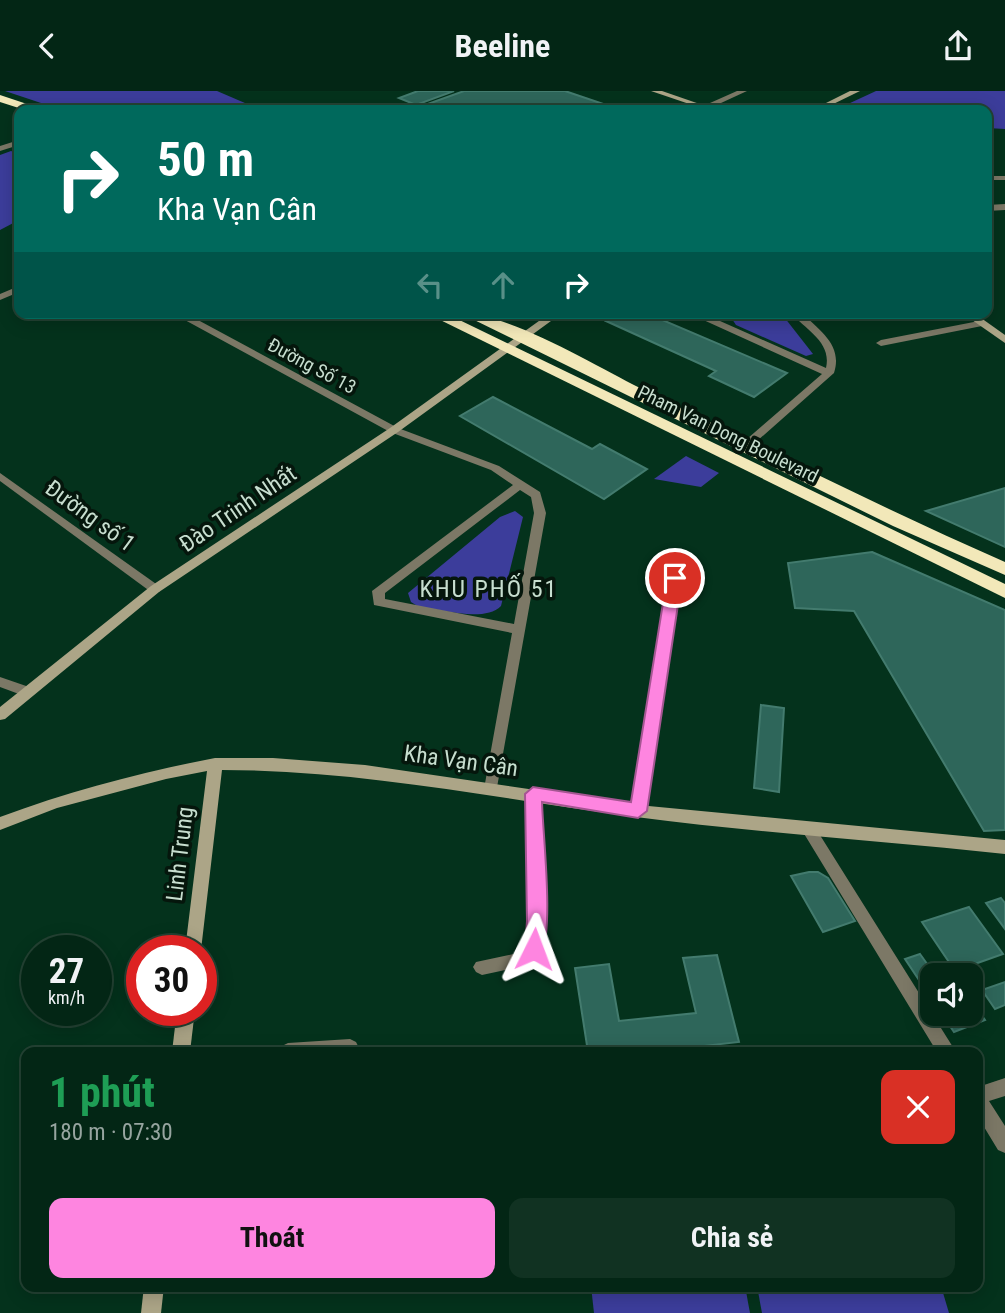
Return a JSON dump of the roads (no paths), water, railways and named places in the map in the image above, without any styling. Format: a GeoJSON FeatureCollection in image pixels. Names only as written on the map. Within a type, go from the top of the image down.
{"type":"FeatureCollection","features":[{"type":"Feature","properties":{"kind":"highway"},"geometry":{"type":"LineString","coordinates":[[0,98],[20,105]]}},
{"type":"Feature","properties":{"kind":"highway","name":"Pham Van Dong Boulevard"},"geometry":{"type":"LineString","coordinates":[[446,319],[1005,592]]}},
{"type":"Feature","properties":{"kind":"highway","name":"Pham Van Dong Boulevard"},"geometry":{"type":"LineString","coordinates":[[481,319],[523,337],[744,447],[1005,569]]}},
{"type":"Feature","properties":{"kind":"street"},"geometry":{"type":"LineString","coordinates":[[655,91],[697,105]]}},
{"type":"Feature","properties":{"kind":"street"},"geometry":{"type":"LineString","coordinates":[[717,105],[743,91]]}},
{"type":"Feature","properties":{"kind":"street"},"geometry":{"type":"LineString","coordinates":[[827,105],[856,91]]}},
{"type":"Feature","properties":{"kind":"street"},"geometry":{"type":"LineString","coordinates":[[996,208],[1005,218]]}},
{"type":"Feature","properties":{"kind":"street","name":"Đường Số 13"},"geometry":{"type":"LineString","coordinates":[[188,319],[394,430],[495,468],[521,484]]}},
{"type":"Feature","properties":{"kind":"street"},"geometry":{"type":"LineString","coordinates":[[523,337],[548,319]]}},
{"type":"Feature","properties":{"kind":"street"},"geometry":{"type":"LineString","coordinates":[[709,319],[829,373]]}},
{"type":"Feature","properties":{"kind":"street"},"geometry":{"type":"LineString","coordinates":[[719,323],[723,319]]}},
{"type":"Feature","properties":{"kind":"street"},"geometry":{"type":"LineString","coordinates":[[744,447],[829,373],[834,361],[833,350],[802,319]]}},
{"type":"Feature","properties":{"kind":"street"},"geometry":{"type":"LineString","coordinates":[[974,319],[1004,338]]}},
{"type":"Feature","properties":{"kind":"street"},"geometry":{"type":"LineString","coordinates":[[881,343],[979,324]]}},
{"type":"Feature","properties":{"kind":"street","name":"Đào Trinh Nhất"},"geometry":{"type":"LineString","coordinates":[[0,715],[155,589],[394,430],[523,337]]}},
{"type":"Feature","properties":{"kind":"street","name":"Đường số 1"},"geometry":{"type":"LineString","coordinates":[[0,476],[155,589]]}},
{"type":"Feature","properties":{"kind":"street"},"geometry":{"type":"LineString","coordinates":[[491,789],[517,629],[540,513],[536,495],[521,484],[378,591],[379,602],[517,629]]}},
{"type":"Feature","properties":{"kind":"street"},"geometry":{"type":"LineString","coordinates":[[638,811],[675,578]]}},
{"type":"Feature","properties":{"kind":"street"},"geometry":{"type":"LineString","coordinates":[[0,682],[27,692]]}},
{"type":"Feature","properties":{"kind":"street","name":"Kha Vạn Cân"},"geometry":{"type":"LineString","coordinates":[[0,824],[120,784],[215,764],[274,764],[365,771],[638,811],[1005,848]]}},
{"type":"Feature","properties":{"kind":"street","name":"Linh Trung"},"geometry":{"type":"LineString","coordinates":[[195,935],[215,764]]}},
{"type":"Feature","properties":{"kind":"street"},"geometry":{"type":"LineString","coordinates":[[482,967],[523,960],[534,949],[537,921],[533,794]]}},
{"type":"Feature","properties":{"kind":"street"},"geometry":{"type":"LineString","coordinates":[[808,828],[944,1047]]}},
{"type":"Feature","properties":{"kind":"street"},"geometry":{"type":"LineString","coordinates":[[182,1047],[184,1026]]}},
{"type":"Feature","properties":{"kind":"street"},"geometry":{"type":"LineString","coordinates":[[983,1096],[1005,1087]]}},
{"type":"Feature","properties":{"kind":"street"},"geometry":{"type":"LineString","coordinates":[[983,1106],[1005,1143]]}},
{"type":"Feature","properties":{"kind":"street"},"geometry":{"type":"LineString","coordinates":[[151,1313],[153,1292]]}},
{"type":"Feature","properties":{"kind":"district","name":"KHU PHỐ 51"},"geometry":{"type":"Point","coordinates":[489,589]}}]}
